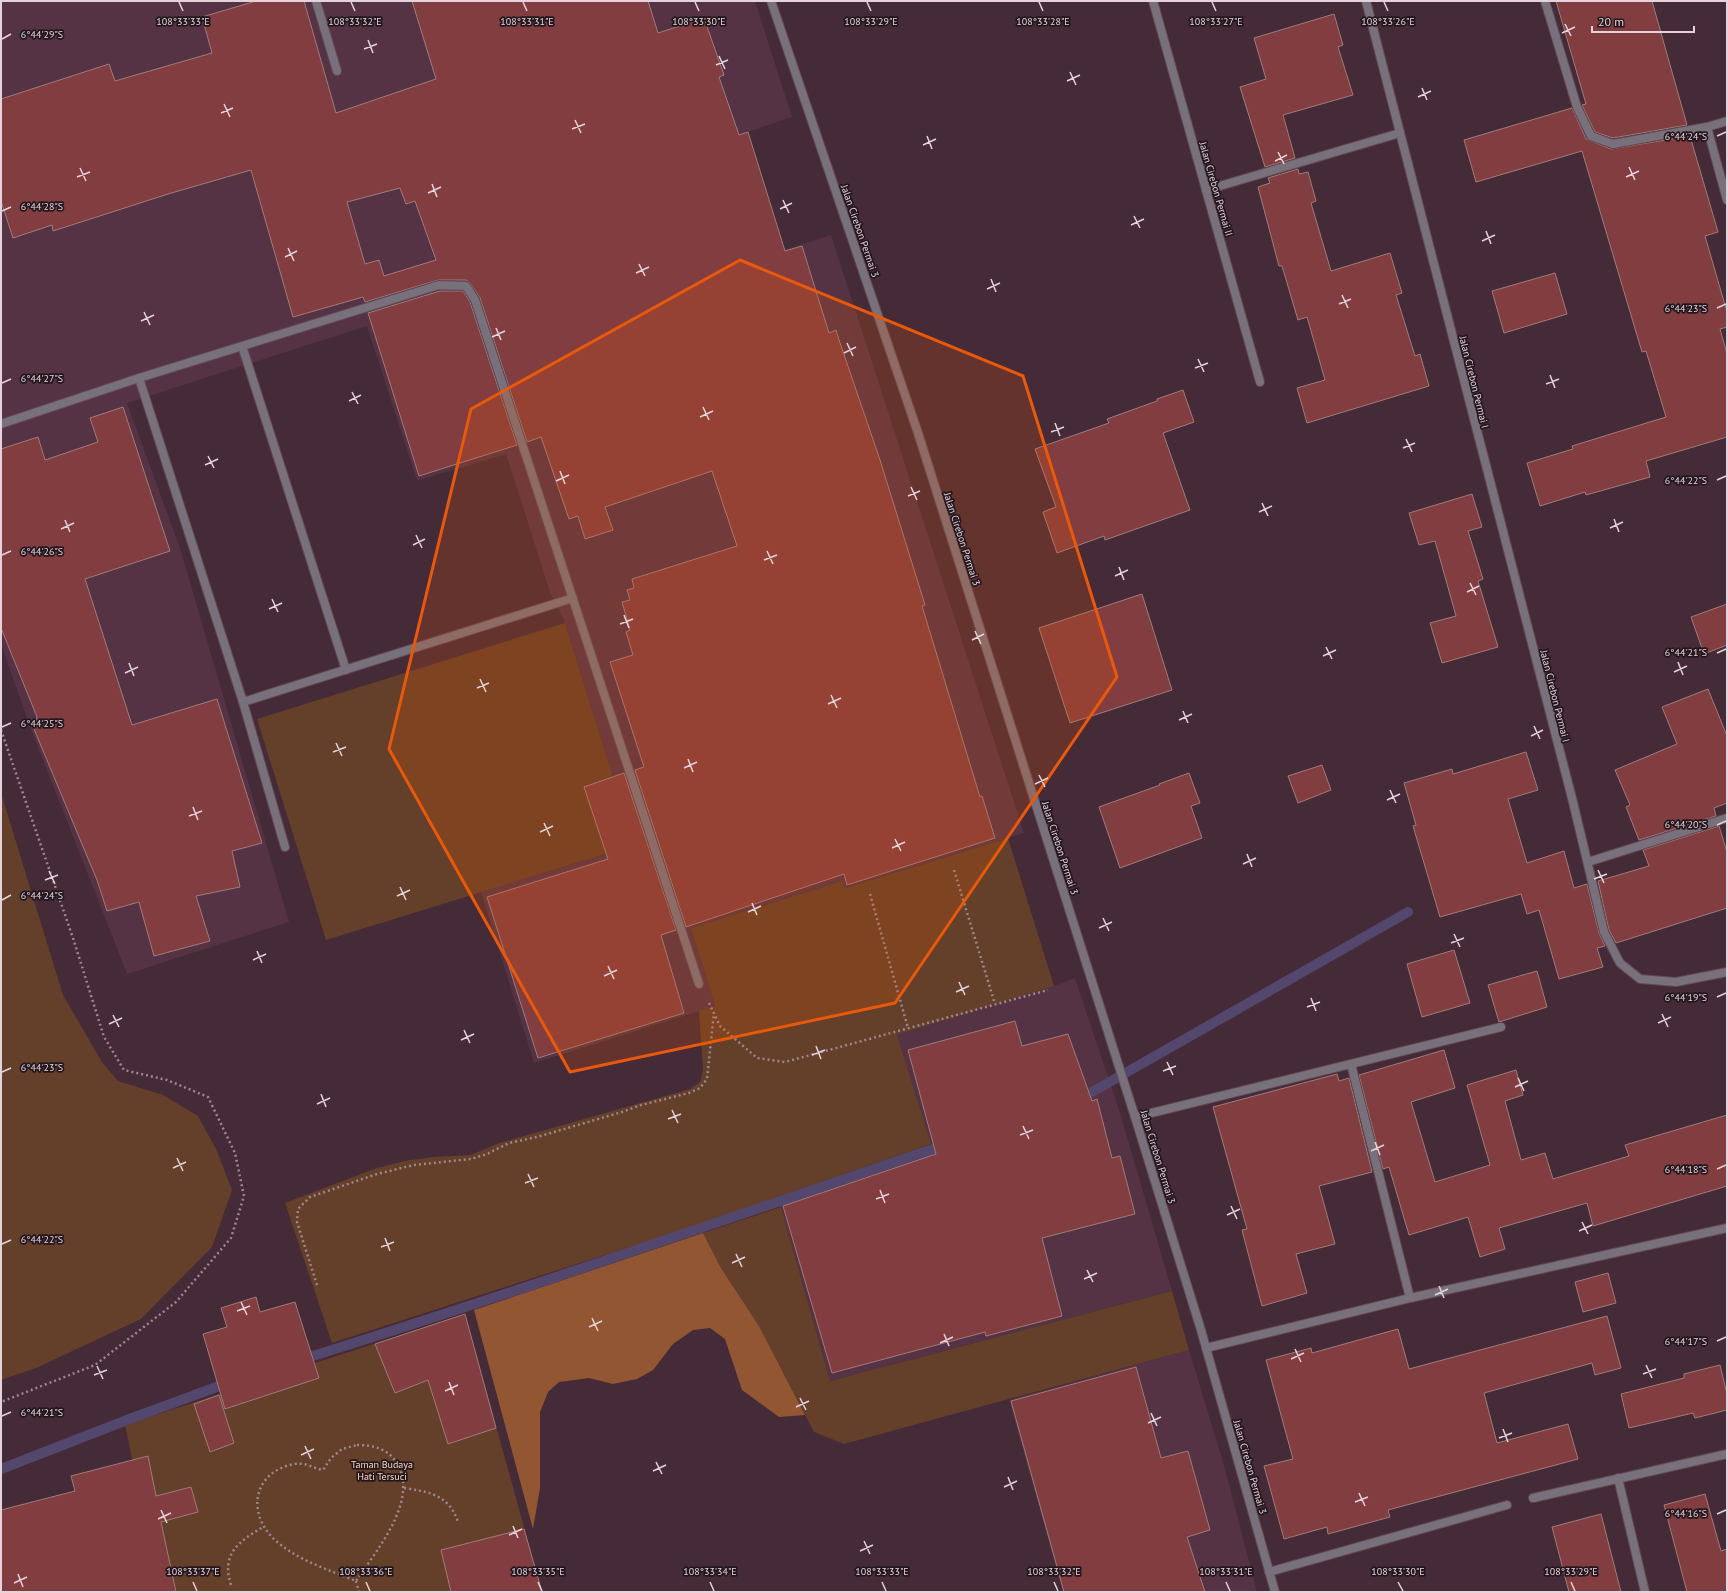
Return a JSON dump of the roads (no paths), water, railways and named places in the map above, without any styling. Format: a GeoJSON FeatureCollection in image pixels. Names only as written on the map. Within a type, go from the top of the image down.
{"type":"FeatureCollection","features":[{"type":"Feature","properties":{"kind":"street"},"geometry":{"type":"LineString","coordinates":[[316,1],[337,71]]}},
{"type":"Feature","properties":{"kind":"street","name":"Jalan Cirebon Permai 3"},"geometry":{"type":"LineString","coordinates":[[771,1],[918,433],[1119,1066],[1206,1348],[1275,1592]]}},
{"type":"Feature","properties":{"kind":"street","name":"Jalan Cirebon Permai II"},"geometry":{"type":"LineString","coordinates":[[1153,1],[1260,382]]}},
{"type":"Feature","properties":{"kind":"street","name":"Jalan Cirebon Permai I"},"geometry":{"type":"LineString","coordinates":[[1366,1],[1588,862],[1604,932],[1620,963],[1640,979],[1676,982],[1727,972]]}},
{"type":"Feature","properties":{"kind":"street"},"geometry":{"type":"LineString","coordinates":[[1545,1],[1577,107],[1591,136],[1613,144],[1707,127],[1727,121]]}},
{"type":"Feature","properties":{"kind":"street"},"geometry":{"type":"LineString","coordinates":[[1707,127],[1727,200]]}},
{"type":"Feature","properties":{"kind":"street"},"geometry":{"type":"LineString","coordinates":[[1206,190],[1400,134]]}},
{"type":"Feature","properties":{"kind":"street"},"geometry":{"type":"LineString","coordinates":[[1,424],[139,378],[439,285],[466,286],[475,300],[699,984]]}},
{"type":"Feature","properties":{"kind":"street"},"geometry":{"type":"LineString","coordinates":[[242,346],[346,670]]}},
{"type":"Feature","properties":{"kind":"street"},"geometry":{"type":"LineString","coordinates":[[139,378],[244,702],[285,847]]}},
{"type":"Feature","properties":{"kind":"street"},"geometry":{"type":"LineString","coordinates":[[244,702],[573,598]]}},
{"type":"Feature","properties":{"kind":"street"},"geometry":{"type":"LineString","coordinates":[[1588,862],[1727,818]]}},
{"type":"Feature","properties":{"kind":"street"},"geometry":{"type":"LineString","coordinates":[[1135,1117],[1501,1027]]}},
{"type":"Feature","properties":{"kind":"street"},"geometry":{"type":"LineString","coordinates":[[1351,1064],[1410,1298]]}},
{"type":"Feature","properties":{"kind":"street"},"geometry":{"type":"LineString","coordinates":[[1206,1348],[1410,1298],[1727,1228]]}},
{"type":"Feature","properties":{"kind":"street"},"geometry":{"type":"LineString","coordinates":[[1532,1498],[1727,1454]]}},
{"type":"Feature","properties":{"kind":"street"},"geometry":{"type":"LineString","coordinates":[[1618,1478],[1645,1592]]}},
{"type":"Feature","properties":{"kind":"street"},"geometry":{"type":"LineString","coordinates":[[1269,1572],[1507,1505]]}},
{"type":"Feature","properties":{"kind":"waterway"},"geometry":{"type":"LineString","coordinates":[[1078,1100],[1408,912]]}},
{"type":"Feature","properties":{"kind":"waterway"},"geometry":{"type":"LineString","coordinates":[[300,1360],[544,1281],[948,1144]]}},
{"type":"Feature","properties":{"kind":"waterway"},"geometry":{"type":"LineString","coordinates":[[1,1469],[230,1382]]}},
{"type":"Feature","properties":{"kind":"park label","name":"Taman Budaya Hati Tersuci"},"geometry":{"type":"Point","coordinates":[382,1470]}}]}
